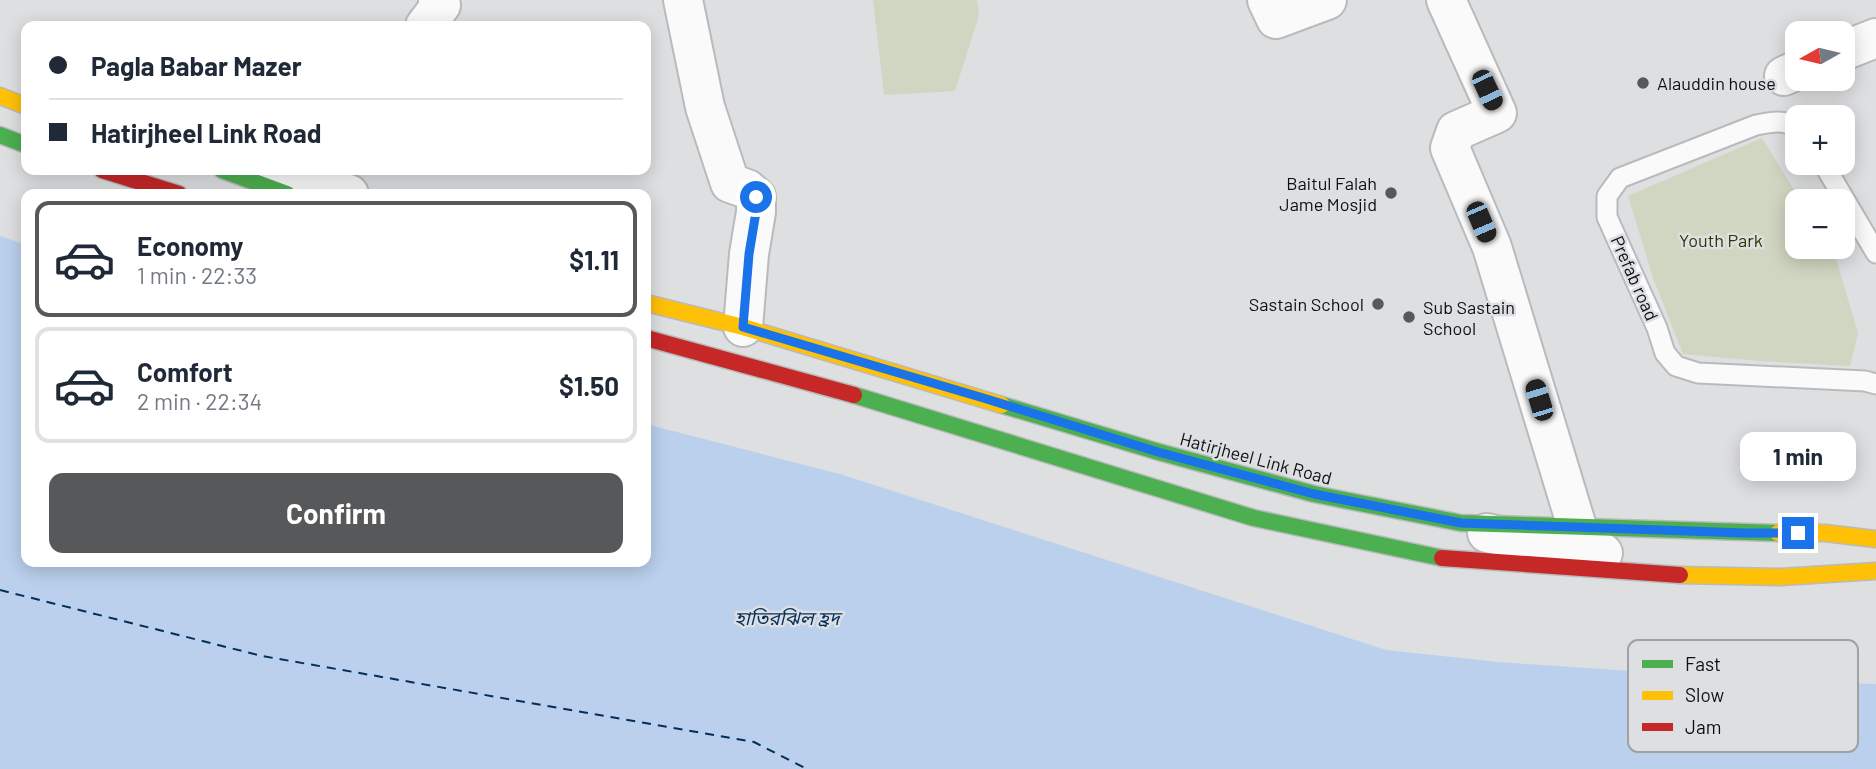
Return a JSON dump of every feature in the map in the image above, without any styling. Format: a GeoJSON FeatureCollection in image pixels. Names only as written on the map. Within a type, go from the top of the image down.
{"type":"FeatureCollection","features":[{"type":"Feature","properties":{"kind":"main road"},"geometry":{"type":"LineString","coordinates":[[0,96],[21,104]]}},
{"type":"Feature","properties":{"kind":"main road"},"geometry":{"type":"LineString","coordinates":[[0,135],[21,143]]}},
{"type":"Feature","properties":{"kind":"main road"},"geometry":{"type":"LineString","coordinates":[[118,175],[163,189]]}},
{"type":"Feature","properties":{"kind":"main road"},"geometry":{"type":"LineString","coordinates":[[236,175],[273,189]]}},
{"type":"Feature","properties":{"kind":"main road","name":"Hatirjheel Link Road"},"geometry":{"type":"LineString","coordinates":[[651,304],[743,327],[1158,452],[1314,494],[1461,523],[1744,533],[1825,533],[1876,539]]}},
{"type":"Feature","properties":{"kind":"main road"},"geometry":{"type":"LineString","coordinates":[[651,339],[874,401],[1254,518],[1450,559],[1660,575],[1781,577],[1876,571]]}},
{"type":"Feature","properties":{"kind":"street"},"geometry":{"type":"LineString","coordinates":[[429,21],[441,5],[438,0]]}},
{"type":"Feature","properties":{"kind":"street"},"geometry":{"type":"LineString","coordinates":[[683,0],[705,107],[730,183],[747,189],[756,197],[743,327]]}},
{"type":"Feature","properties":{"kind":"street"},"geometry":{"type":"LineString","coordinates":[[1267,0],[1276,19],[1327,0]]}},
{"type":"Feature","properties":{"kind":"street"},"geometry":{"type":"LineString","coordinates":[[1446,0],[1497,113],[1457,131],[1450,148],[1492,247],[1577,527]]}},
{"type":"Feature","properties":{"kind":"street"},"geometry":{"type":"LineString","coordinates":[[1855,46],[1876,38]]}},
{"type":"Feature","properties":{"kind":"street"},"geometry":{"type":"LineString","coordinates":[[0,80],[21,88]]}},
{"type":"Feature","properties":{"kind":"street"},"geometry":{"type":"LineString","coordinates":[[289,175],[333,189]]}},
{"type":"Feature","properties":{"kind":"street"},"geometry":{"type":"LineString","coordinates":[[651,286],[937,371],[1377,508],[1553,548],[1657,557],[1801,562],[1876,553]]}},
{"type":"Feature","properties":{"kind":"lane","name":"Prefab road"},"geometry":{"type":"LineString","coordinates":[[1785,122],[1775,121],[1756,125],[1620,178],[1607,196],[1607,217],[1657,328],[1665,353],[1676,366],[1698,373],[1865,381],[1876,384]]}},
{"type":"Feature","properties":{"kind":"lane"},"geometry":{"type":"LineString","coordinates":[[1830,175],[1876,253]]}},
{"type":"Feature","properties":{"kind":"green space"},"geometry":{"type":"Polygon","coordinates":[[[873,0],[977,0],[979,15],[955,91],[884,95],[873,0]]]}},
{"type":"Feature","properties":{"kind":"green space","name":"Youth Park"},"geometry":{"type":"Polygon","coordinates":[[[1762,138],[1794,189],[1785,189],[1785,259],[1836,259],[1858,333],[1850,366],[1683,354],[1653,278],[1628,196],[1762,138]]]}},
{"type":"Feature","properties":{"kind":"water","name":"হাতিরঝিল হ্রদ"},"geometry":{"type":"Polygon","coordinates":[[[0,236],[21,243],[21,567],[651,567],[651,425],[843,475],[1386,650],[1498,662],[1628,671],[1628,752],[1858,752],[1858,684],[1876,684],[1876,769],[0,769],[0,236]]]}},
{"type":"Feature","properties":{"kind":"ferry route"},"geometry":{"type":"LineString","coordinates":[[0,590],[262,656],[754,742],[807,769]]}},
{"type":"Feature","properties":{"kind":"traffic: fast"},"geometry":{"type":"LineString","coordinates":[[0,135],[21,143]]}},
{"type":"Feature","properties":{"kind":"traffic: fast"},"geometry":{"type":"LineString","coordinates":[[236,175],[273,189]]}},
{"type":"Feature","properties":{"kind":"traffic: fast"},"geometry":{"type":"LineString","coordinates":[[854,395],[1254,518],[1442,558]]}},
{"type":"Feature","properties":{"kind":"traffic: fast"},"geometry":{"type":"LineString","coordinates":[[1002,405],[1159,452],[1314,494],[1461,523],[1778,533]]}},
{"type":"Feature","properties":{"kind":"traffic: slow"},"geometry":{"type":"LineString","coordinates":[[0,96],[21,104]]}},
{"type":"Feature","properties":{"kind":"traffic: slow"},"geometry":{"type":"LineString","coordinates":[[651,304],[743,327],[1002,405]]}},
{"type":"Feature","properties":{"kind":"traffic: slow"},"geometry":{"type":"LineString","coordinates":[[1778,533],[1825,533],[1876,539]]}},
{"type":"Feature","properties":{"kind":"traffic: slow"},"geometry":{"type":"LineString","coordinates":[[1680,575],[1781,577],[1876,571]]}},
{"type":"Feature","properties":{"kind":"traffic: jam"},"geometry":{"type":"LineString","coordinates":[[118,175],[163,189]]}},
{"type":"Feature","properties":{"kind":"traffic: jam"},"geometry":{"type":"LineString","coordinates":[[651,339],[854,395]]}},
{"type":"Feature","properties":{"kind":"traffic: jam"},"geometry":{"type":"LineString","coordinates":[[1442,558],[1680,575]]}},
{"type":"Feature","properties":{"kind":"place","name":"Alauddin house"},"geometry":{"type":"Point","coordinates":[1643,83]}},
{"type":"Feature","properties":{"kind":"place","name":"Baitul Falah Jame Mosjid"},"geometry":{"type":"Point","coordinates":[1391,193]}},
{"type":"Feature","properties":{"kind":"place","name":"Sastain School"},"geometry":{"type":"Point","coordinates":[1378,304]}},
{"type":"Feature","properties":{"kind":"place","name":"Sub Sastain School"},"geometry":{"type":"Point","coordinates":[1409,317]}},
{"type":"Feature","properties":{"kind":"route"},"geometry":{"type":"LineString","coordinates":[[756,197],[743,327],[1158,452],[1314,494],[1461,523],[1798,533]]}}]}
